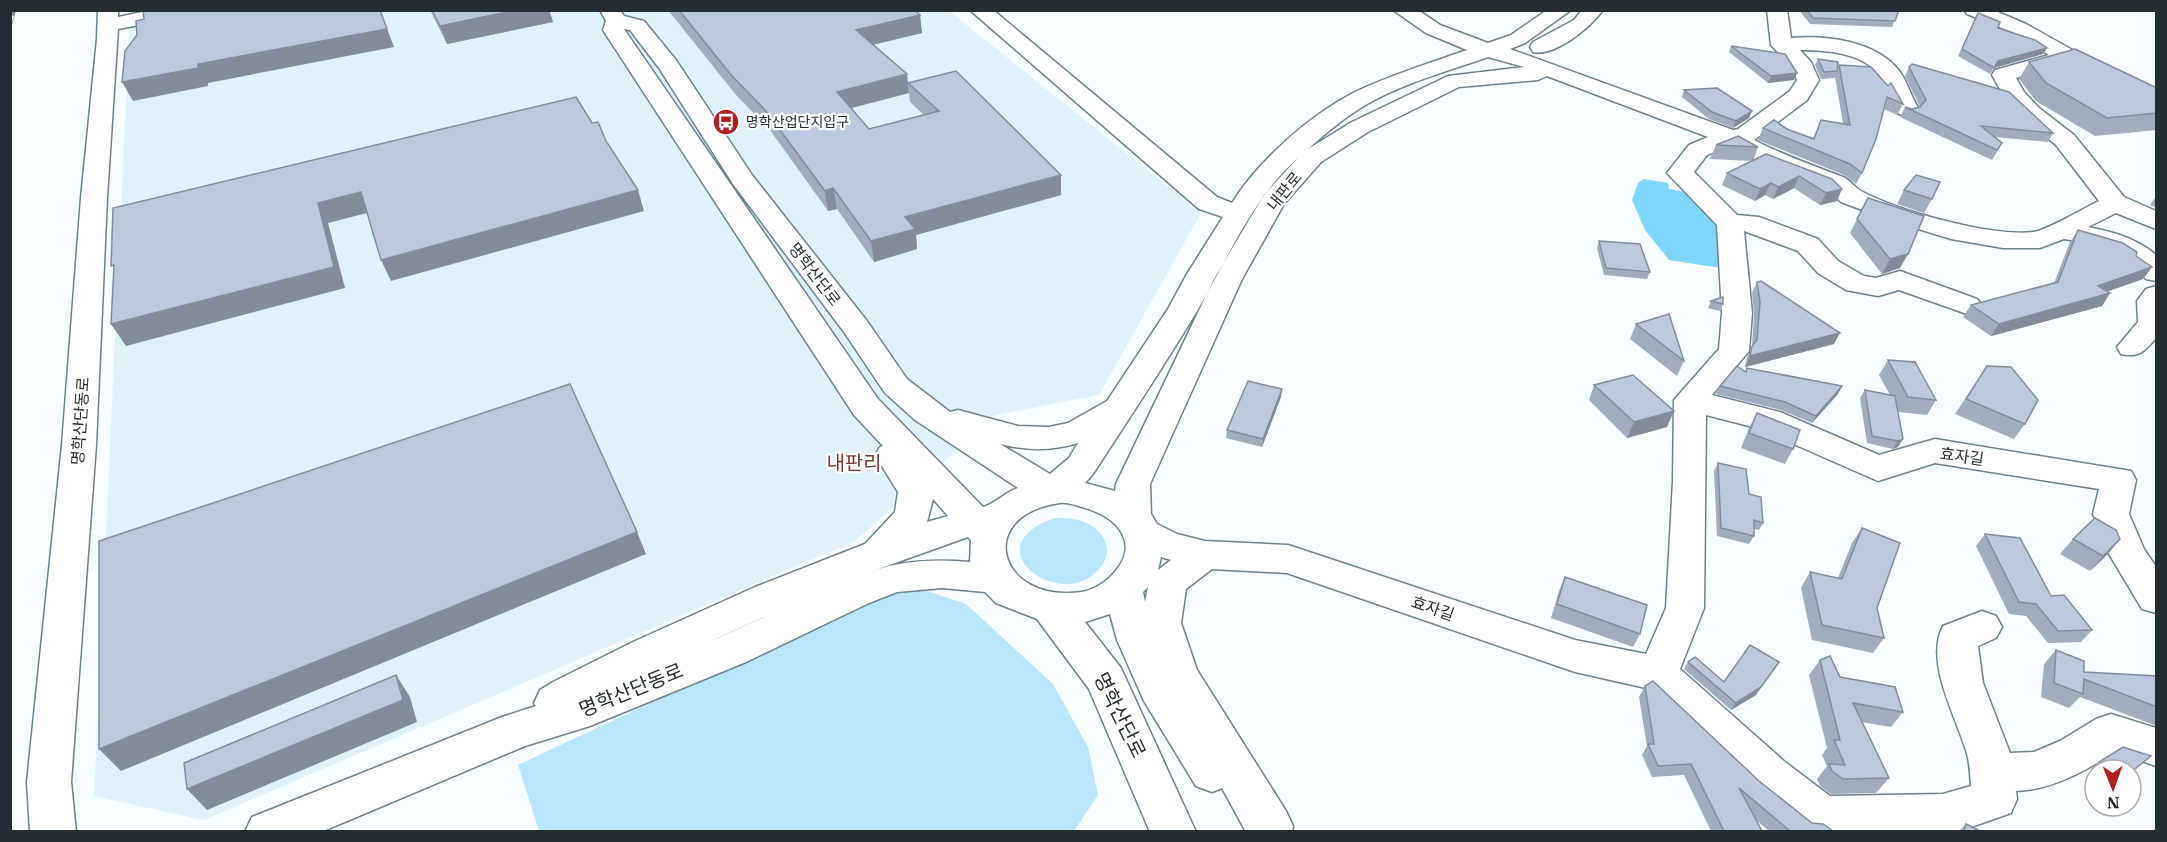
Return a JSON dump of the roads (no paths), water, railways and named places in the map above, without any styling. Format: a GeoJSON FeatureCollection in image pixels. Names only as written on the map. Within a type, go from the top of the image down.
{"type":"FeatureCollection","features":[{"type":"Feature","properties":{"kind":"street"},"geometry":{"type":"LineString","coordinates":[[108,18],[186,10]]}},
{"type":"Feature","properties":{"kind":"street"},"geometry":{"type":"LineString","coordinates":[[980,10],[1208,203],[1238,214]]}},
{"type":"Feature","properties":{"kind":"street"},"geometry":{"type":"LineString","coordinates":[[1403,10],[1433,29],[1490,51],[1516,57],[1564,74],[1680,120],[1731,137],[1828,181],[1859,200],[1961,233],[2003,240],[2040,240],[2115,203]]}},
{"type":"Feature","properties":{"kind":"street","name":"내판로"},"geometry":{"type":"LineString","coordinates":[[1138,525],[1133,484],[1228,279],[1273,201],[1312,157],[1448,74],[1530,32],[1564,22],[1581,24],[1593,10]]}},
{"type":"Feature","properties":{"kind":"street"},"geometry":{"type":"LineString","coordinates":[[1777,10],[1782,45],[1800,62],[1808,80],[1799,95],[1744,136],[1731,137],[1698,150],[1680,173],[1730,223],[1737,313],[1734,351],[1690,400],[1690,481],[1685,608],[1658,674],[1769,776],[1833,824],[1943,815],[1995,799],[1989,755],[1962,683],[1957,637],[1982,627]]}},
{"type":"Feature","properties":{"kind":"street"},"geometry":{"type":"LineString","coordinates":[[1974,10],[2019,28],[2068,57],[2157,101]]}},
{"type":"Feature","properties":{"kind":"street","name":"명학산단로"},"geometry":{"type":"LineString","coordinates":[[987,525],[869,410],[813,331],[613,30],[613,16],[637,25],[668,65],[742,179],[856,327],[896,386],[927,412],[1000,461],[1053,492]]}},
{"type":"Feature","properties":{"kind":"street","name":"명학산단동로"},"geometry":{"type":"LineString","coordinates":[[53,831],[49,782],[79,445],[108,18]]}},
{"type":"Feature","properties":{"kind":"street"},"geometry":{"type":"LineString","coordinates":[[1564,22],[1568,52],[1596,86]]}},
{"type":"Feature","properties":{"kind":"street","name":"내판로"},"geometry":{"type":"LineString","coordinates":[[1053,492],[1081,466],[1183,309],[1201,274],[1250,195],[1284,157],[1329,118],[1360,98],[1516,57],[1564,22]]}},
{"type":"Feature","properties":{"kind":"street"},"geometry":{"type":"LineString","coordinates":[[1452,36],[1530,32]]}},
{"type":"Feature","properties":{"kind":"street"},"geometry":{"type":"LineString","coordinates":[[1452,36],[1454,45],[1448,74],[1564,74]]}},
{"type":"Feature","properties":{"kind":"street"},"geometry":{"type":"LineString","coordinates":[[1782,45],[1827,44],[1876,60],[1891,75],[1897,93],[1907,109]]}},
{"type":"Feature","properties":{"kind":"street"},"geometry":{"type":"LineString","coordinates":[[2068,57],[2032,65],[2003,75],[2014,95],[2031,113],[2065,140],[2115,203],[2157,221]]}},
{"type":"Feature","properties":{"kind":"street"},"geometry":{"type":"LineString","coordinates":[[1730,223],[1750,224],[1808,245],[1828,267],[1856,284],[1878,287],[1900,280],[1967,305]]}},
{"type":"Feature","properties":{"kind":"street"},"geometry":{"type":"LineString","coordinates":[[2061,230],[2112,239],[2148,260],[2157,273]]}},
{"type":"Feature","properties":{"kind":"street"},"geometry":{"type":"LineString","coordinates":[[2132,347],[2153,324],[2152,301],[2157,295]]}},
{"type":"Feature","properties":{"kind":"street","name":"효자길"},"geometry":{"type":"LineString","coordinates":[[1690,400],[1768,420],[1878,469],[1900,460],[1935,451],[2119,480],[2111,514],[2127,554],[2157,598]]}},
{"type":"Feature","properties":{"kind":"street"},"geometry":{"type":"LineString","coordinates":[[927,412],[994,433],[1037,440],[1078,432],[1120,407]]}},
{"type":"Feature","properties":{"kind":"street"},"geometry":{"type":"LineString","coordinates":[[869,410],[890,452],[916,491],[912,518],[878,554]]}},
{"type":"Feature","properties":{"kind":"street"},"geometry":{"type":"LineString","coordinates":[[517,730],[568,694],[664,645],[878,554],[987,525],[1017,502],[1041,493],[1066,490],[1092,493],[1115,502],[1138,525],[1146,555],[1138,575],[1123,591],[1102,603],[1077,608],[1051,608],[1026,602],[1006,589],[992,573],[986,554],[987,525]]}},
{"type":"Feature","properties":{"kind":"street","name":"효자길"},"geometry":{"type":"LineString","coordinates":[[1138,525],[1167,545],[1205,555],[1288,559],[1575,656],[1658,674]]}},
{"type":"Feature","properties":{"kind":"street"},"geometry":{"type":"LineString","coordinates":[[1205,555],[1168,582],[1161,623],[1178,676],[1269,826],[1269,831]]}},
{"type":"Feature","properties":{"kind":"street","name":"명학산단동로"},"geometry":{"type":"LineString","coordinates":[[268,831],[517,730],[575,713],[722,654],[855,592],[895,578],[942,574],[997,579]]}},
{"type":"Feature","properties":{"kind":"street"},"geometry":{"type":"LineString","coordinates":[[1123,591],[1137,640],[1159,689],[1250,831]]}},
{"type":"Feature","properties":{"kind":"street","name":"명학산단로"},"geometry":{"type":"LineString","coordinates":[[1051,608],[1106,680],[1173,831]]}},
{"type":"Feature","properties":{"kind":"street"},"geometry":{"type":"LineString","coordinates":[[1991,773],[2036,771],[2075,754],[2111,732],[2157,747]]}},
{"type":"Feature","properties":{"kind":"railway"},"geometry":{"type":"LineString","coordinates":[[10,24],[14,10]]}},
{"type":"Feature","properties":{"kind":"place","name":"명학산업단지입구"},"geometry":{"type":"Point","coordinates":[726,122]}},
{"type":"Feature","properties":{"kind":"district","name":"내판리"},"geometry":{"type":"Point","coordinates":[854,463]}}]}
